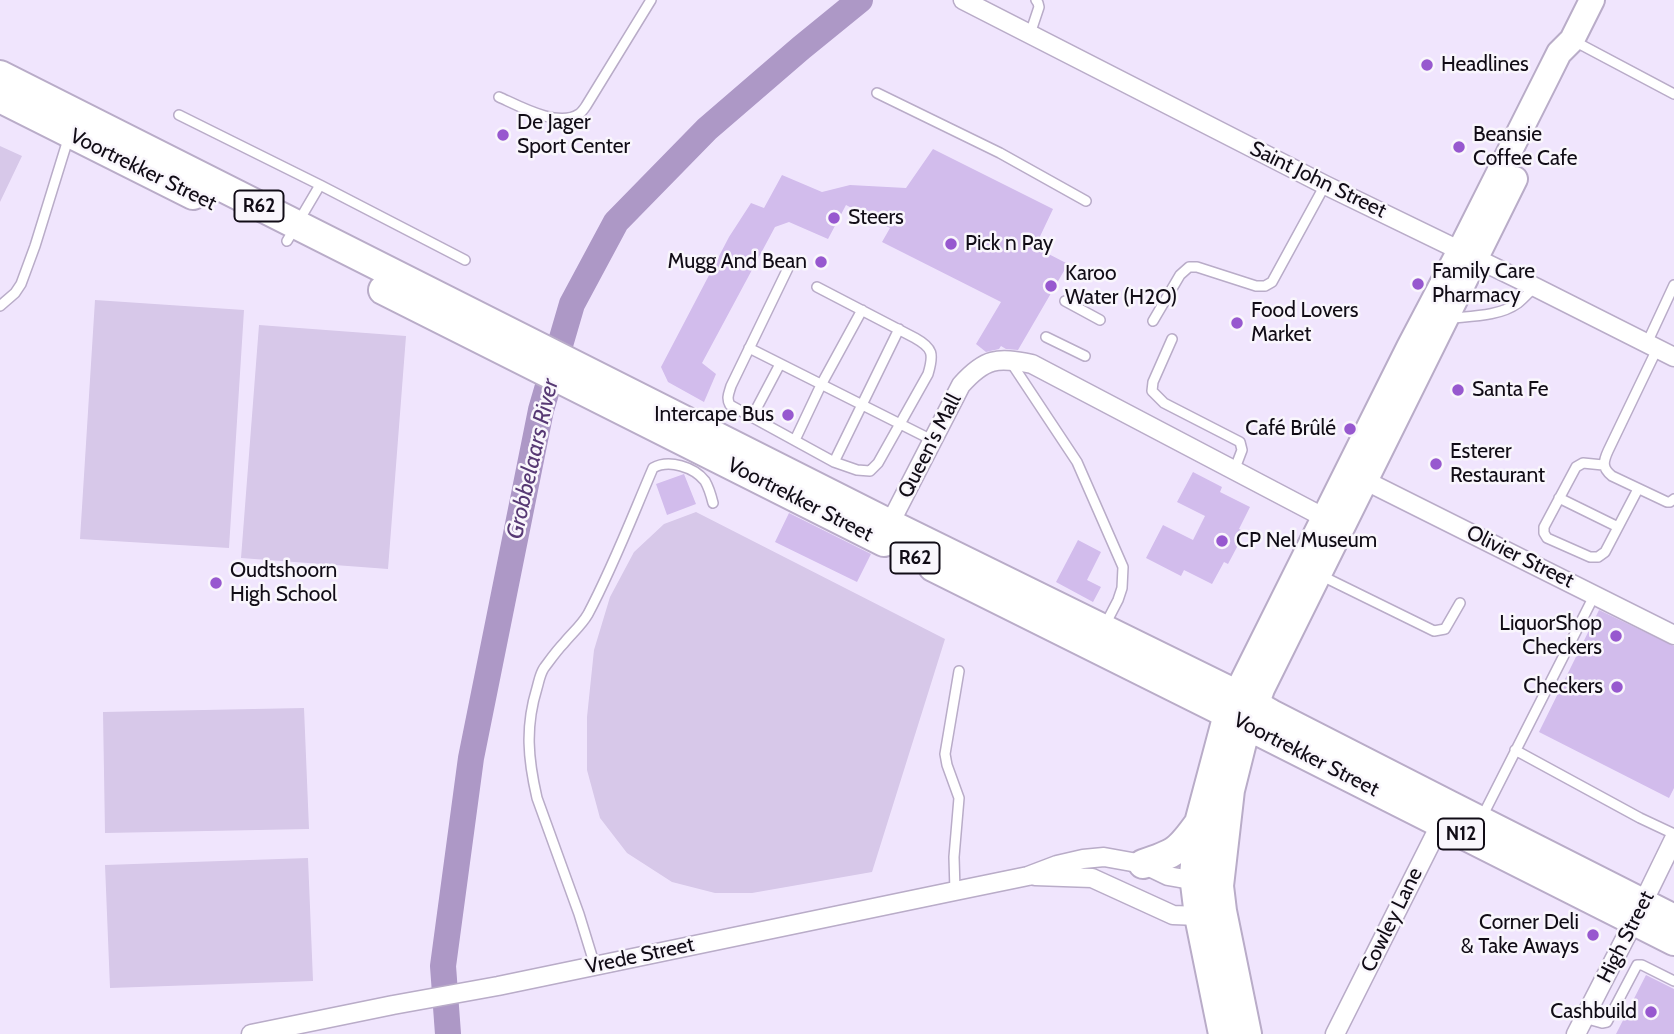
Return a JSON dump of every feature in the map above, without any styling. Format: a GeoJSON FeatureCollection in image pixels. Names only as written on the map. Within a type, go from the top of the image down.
{"type":"FeatureCollection","features":[{"type":"Feature","properties":{"kind":"main road"},"geometry":{"type":"LineString","coordinates":[[1247,1034],[1208,898],[1242,741],[1242,710],[1262,689],[1366,481],[1446,318],[1468,254],[1553,65],[1559,53],[1572,40],[1592,0]]}},
{"type":"Feature","properties":{"kind":"main road","name":"Voortrekker Street"},"geometry":{"type":"LineString","coordinates":[[0,75],[73,124]]}},
{"type":"Feature","properties":{"kind":"main road","name":"Voortrekker Street"},"geometry":{"type":"LineString","coordinates":[[0,98],[73,124],[1242,710],[1639,912],[1674,941]]}},
{"type":"Feature","properties":{"kind":"main road"},"geometry":{"type":"LineString","coordinates":[[1143,864],[1173,853],[1199,823],[1242,710],[1325,519],[1409,347],[1468,254]]}},
{"type":"Feature","properties":{"kind":"main road","name":"Voortrekker Street"},"geometry":{"type":"LineString","coordinates":[[885,532],[1103,629],[1242,710]]}},
{"type":"Feature","properties":{"kind":"main road"},"geometry":{"type":"LineString","coordinates":[[1199,823],[1223,1034]]}},
{"type":"Feature","properties":{"kind":"main road","name":"Voortrekker Street"},"geometry":{"type":"LineString","coordinates":[[1639,912],[1674,919]]}},
{"type":"Feature","properties":{"kind":"street","name":"Saint John Street"},"geometry":{"type":"LineString","coordinates":[[971,2],[1030,35],[1325,185],[1674,357]]}},
{"type":"Feature","properties":{"kind":"street"},"geometry":{"type":"LineString","coordinates":[[1009,359],[1032,364],[1325,519]]}},
{"type":"Feature","properties":{"kind":"street","name":"Queen's Mall"},"geometry":{"type":"LineString","coordinates":[[885,532],[961,385],[984,364],[1009,359]]}},
{"type":"Feature","properties":{"kind":"street","name":"Olivier Street"},"geometry":{"type":"LineString","coordinates":[[1366,481],[1674,635]]}},
{"type":"Feature","properties":{"kind":"street","name":"Cowley Lane"},"geometry":{"type":"LineString","coordinates":[[1335,1034],[1445,814]]}},
{"type":"Feature","properties":{"kind":"street","name":"High Street"},"geometry":{"type":"LineString","coordinates":[[1580,1026],[1674,837]]}},
{"type":"Feature","properties":{"kind":"street","name":"Vrede Street"},"geometry":{"type":"LineString","coordinates":[[251,1034],[498,986],[1028,876],[1083,859],[1104,857],[1143,864],[1208,898]]}},
{"type":"Feature","properties":{"kind":"street","name":"Vrede Street"},"geometry":{"type":"LineString","coordinates":[[1028,876],[1092,878],[1173,915],[1208,898]]}},
{"type":"Feature","properties":{"kind":"lane"},"geometry":{"type":"LineString","coordinates":[[499,97],[542,115],[564,119],[578,115],[651,0]]}},
{"type":"Feature","properties":{"kind":"lane"},"geometry":{"type":"LineString","coordinates":[[1030,35],[1039,7],[1036,0]]}},
{"type":"Feature","properties":{"kind":"lane"},"geometry":{"type":"LineString","coordinates":[[1572,40],[1674,94]]}},
{"type":"Feature","properties":{"kind":"lane"},"geometry":{"type":"LineString","coordinates":[[877,93],[1000,153],[1086,201]]}},
{"type":"Feature","properties":{"kind":"lane"},"geometry":{"type":"LineString","coordinates":[[179,115],[465,260]]}},
{"type":"Feature","properties":{"kind":"lane"},"geometry":{"type":"LineString","coordinates":[[0,306],[21,284],[73,124]]}},
{"type":"Feature","properties":{"kind":"lane"},"geometry":{"type":"LineString","coordinates":[[293,233],[320,185]]}},
{"type":"Feature","properties":{"kind":"lane"},"geometry":{"type":"LineString","coordinates":[[1153,321],[1180,275],[1189,267],[1197,267],[1256,286],[1265,286],[1272,282],[1325,185]]}},
{"type":"Feature","properties":{"kind":"lane"},"geometry":{"type":"LineString","coordinates":[[790,264],[749,348],[728,395],[728,402],[834,462],[857,471],[870,471],[878,464],[928,374],[932,361],[931,352],[926,344],[817,287]]}},
{"type":"Feature","properties":{"kind":"lane"},"geometry":{"type":"LineString","coordinates":[[1674,285],[1603,465],[1612,476],[1638,489],[1667,502],[1674,499]]}},
{"type":"Feature","properties":{"kind":"lane"},"geometry":{"type":"LineString","coordinates":[[1446,318],[1508,308],[1518,303],[1535,287]]}},
{"type":"Feature","properties":{"kind":"lane"},"geometry":{"type":"LineString","coordinates":[[1065,300],[1100,320]]}},
{"type":"Feature","properties":{"kind":"lane"},"geometry":{"type":"LineString","coordinates":[[795,440],[862,310]]}},
{"type":"Feature","properties":{"kind":"lane"},"geometry":{"type":"LineString","coordinates":[[834,462],[899,329]]}},
{"type":"Feature","properties":{"kind":"lane"},"geometry":{"type":"LineString","coordinates":[[1046,337],[1085,356]]}},
{"type":"Feature","properties":{"kind":"lane"},"geometry":{"type":"LineString","coordinates":[[1172,339],[1153,382],[1152,391],[1164,403],[1240,442],[1242,450],[1234,471]]}},
{"type":"Feature","properties":{"kind":"lane"},"geometry":{"type":"LineString","coordinates":[[749,348],[932,440]]}},
{"type":"Feature","properties":{"kind":"lane"},"geometry":{"type":"LineString","coordinates":[[1009,359],[1077,462],[1123,567],[1122,588],[1103,629]]}},
{"type":"Feature","properties":{"kind":"lane"},"geometry":{"type":"LineString","coordinates":[[752,417],[780,364]]}},
{"type":"Feature","properties":{"kind":"lane"},"geometry":{"type":"LineString","coordinates":[[1603,465],[1583,463],[1573,472],[1544,527],[1547,538],[1595,558],[1605,552],[1638,489]]}},
{"type":"Feature","properties":{"kind":"lane"},"geometry":{"type":"LineString","coordinates":[[595,966],[535,789],[529,760],[528,730],[535,694],[542,671],[587,616],[653,468],[659,464],[669,464],[694,472],[703,478],[713,503]]}},
{"type":"Feature","properties":{"kind":"lane"},"geometry":{"type":"LineString","coordinates":[[1559,498],[1618,527]]}},
{"type":"Feature","properties":{"kind":"lane"},"geometry":{"type":"LineString","coordinates":[[1319,574],[1434,631],[1445,629],[1460,603]]}},
{"type":"Feature","properties":{"kind":"lane"},"geometry":{"type":"LineString","coordinates":[[1476,830],[1595,594]]}},
{"type":"Feature","properties":{"kind":"lane"},"geometry":{"type":"LineString","coordinates":[[955,891],[954,857],[959,798],[945,754],[960,671]]}},
{"type":"Feature","properties":{"kind":"lane"},"geometry":{"type":"LineString","coordinates":[[1514,750],[1674,837]]}},
{"type":"Feature","properties":{"kind":"lane"},"geometry":{"type":"LineString","coordinates":[[1580,1026],[1607,1022],[1637,965],[1674,981]]}},
{"type":"Feature","properties":{"kind":"shaded area"},"geometry":{"type":"Polygon","coordinates":[[[0,146],[22,156],[0,202],[0,146]]]}},
{"type":"Feature","properties":{"kind":"shaded area"},"geometry":{"type":"Polygon","coordinates":[[[95,300],[244,310],[229,548],[80,539],[95,300]]]}},
{"type":"Feature","properties":{"kind":"shaded area"},"geometry":{"type":"Polygon","coordinates":[[[259,325],[406,336],[388,569],[241,558],[259,325]]]}},
{"type":"Feature","properties":{"kind":"shaded area"},"geometry":{"type":"Polygon","coordinates":[[[696,512],[945,639],[872,872],[752,893],[715,893],[672,882],[627,853],[600,818],[587,770],[587,717],[594,650],[610,597],[634,552],[664,524],[696,512]]]}},
{"type":"Feature","properties":{"kind":"shaded area"},"geometry":{"type":"Polygon","coordinates":[[[304,708],[309,829],[105,833],[103,712],[304,708]]]}},
{"type":"Feature","properties":{"kind":"shaded area"},"geometry":{"type":"Polygon","coordinates":[[[308,858],[313,981],[110,988],[105,865],[308,858]]]}},
{"type":"Feature","properties":{"kind":"building"},"geometry":{"type":"Polygon","coordinates":[[[933,149],[1053,209],[1035,247],[1068,264],[1018,350],[1001,346],[986,352],[976,344],[1001,302],[882,242],[890,228],[846,205],[828,239],[789,222],[775,227],[702,363],[716,374],[704,402],[668,382],[661,367],[729,237],[751,203],[764,208],[782,175],[822,192],[850,185],[906,188],[933,149]]]}},
{"type":"Feature","properties":{"kind":"building"},"geometry":{"type":"Polygon","coordinates":[[[1193,472],[1222,487],[1220,492],[1250,507],[1239,529],[1245,532],[1228,564],[1224,562],[1212,584],[1184,570],[1181,576],[1146,558],[1163,525],[1193,540],[1205,516],[1177,502],[1193,472]]]}},
{"type":"Feature","properties":{"kind":"building"},"geometry":{"type":"Polygon","coordinates":[[[684,474],[696,504],[667,515],[656,484],[684,474]]]}},
{"type":"Feature","properties":{"kind":"building"},"geometry":{"type":"Polygon","coordinates":[[[789,513],[871,554],[857,582],[775,542],[789,513]]]}},
{"type":"Feature","properties":{"kind":"building"},"geometry":{"type":"Polygon","coordinates":[[[1078,540],[1101,552],[1087,580],[1101,587],[1093,602],[1056,582],[1078,540]]]}},
{"type":"Feature","properties":{"kind":"building","name":"Checkers"},"geometry":{"type":"Polygon","coordinates":[[[1599,610],[1674,646],[1674,788],[1669,798],[1539,732],[1599,610]]]}},
{"type":"Feature","properties":{"kind":"building","name":"Cashbuild"},"geometry":{"type":"Polygon","coordinates":[[[1646,975],[1674,989],[1674,1034],[1616,1034],[1646,975]]]}},
{"type":"Feature","properties":{"kind":"waterway","name":"Grobbelaars River"},"geometry":{"type":"LineString","coordinates":[[448,1034],[443,966],[471,758],[541,410],[572,304],[616,222],[707,129],[860,0]]}},
{"type":"Feature","properties":{"kind":"place","name":"Headlines"},"geometry":{"type":"Point","coordinates":[1427,65]}},
{"type":"Feature","properties":{"kind":"place","name":"De Jager Sport Center"},"geometry":{"type":"Point","coordinates":[503,135]}},
{"type":"Feature","properties":{"kind":"place","name":"Beansie Coffee Cafe"},"geometry":{"type":"Point","coordinates":[1459,147]}},
{"type":"Feature","properties":{"kind":"place","name":"Steers"},"geometry":{"type":"Point","coordinates":[834,218]}},
{"type":"Feature","properties":{"kind":"place","name":"Pick n Pay"},"geometry":{"type":"Point","coordinates":[951,244]}},
{"type":"Feature","properties":{"kind":"place","name":"Mugg And Bean"},"geometry":{"type":"Point","coordinates":[821,262]}},
{"type":"Feature","properties":{"kind":"place","name":"Family Care Pharmacy"},"geometry":{"type":"Point","coordinates":[1418,284]}},
{"type":"Feature","properties":{"kind":"place","name":"Karoo Water (H2O)"},"geometry":{"type":"Point","coordinates":[1051,286]}},
{"type":"Feature","properties":{"kind":"place","name":"Food Lovers Market"},"geometry":{"type":"Point","coordinates":[1237,323]}},
{"type":"Feature","properties":{"kind":"place","name":"Santa Fe"},"geometry":{"type":"Point","coordinates":[1458,390]}},
{"type":"Feature","properties":{"kind":"place","name":"Intercape Bus"},"geometry":{"type":"Point","coordinates":[788,415]}},
{"type":"Feature","properties":{"kind":"place","name":"Café Brûlé"},"geometry":{"type":"Point","coordinates":[1350,429]}},
{"type":"Feature","properties":{"kind":"place","name":"Esterer Restaurant"},"geometry":{"type":"Point","coordinates":[1436,464]}},
{"type":"Feature","properties":{"kind":"place","name":"CP Nel Museum"},"geometry":{"type":"Point","coordinates":[1222,541]}},
{"type":"Feature","properties":{"kind":"place","name":"Oudtshoorn High School"},"geometry":{"type":"Point","coordinates":[216,583]}},
{"type":"Feature","properties":{"kind":"place","name":"LiquorShop Checkers"},"geometry":{"type":"Point","coordinates":[1616,636]}},
{"type":"Feature","properties":{"kind":"place","name":"Checkers"},"geometry":{"type":"Point","coordinates":[1617,687]}},
{"type":"Feature","properties":{"kind":"place","name":"Corner Deli & Take Aways"},"geometry":{"type":"Point","coordinates":[1593,935]}},
{"type":"Feature","properties":{"kind":"place","name":"Cashbuild"},"geometry":{"type":"Point","coordinates":[1651,1012]}}]}
